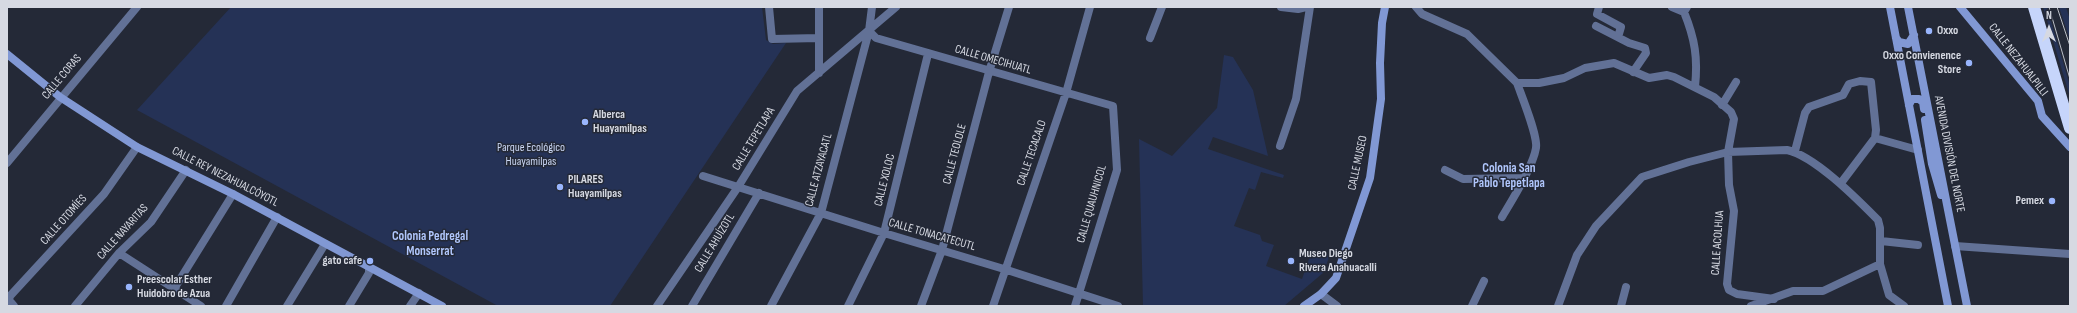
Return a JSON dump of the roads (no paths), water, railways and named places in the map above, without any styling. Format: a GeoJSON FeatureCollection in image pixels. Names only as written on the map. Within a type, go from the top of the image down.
{"type":"FeatureCollection","features":[{"type":"Feature","properties":{"kind":"highway"},"geometry":{"type":"LineString","coordinates":[[2034,7],[2070,128]]}},
{"type":"Feature","properties":{"kind":"street","name":"CALLE CORAS"},"geometry":{"type":"LineString","coordinates":[[7,163],[60,97],[137,7]]}},
{"type":"Feature","properties":{"kind":"street"},"geometry":{"type":"LineString","coordinates":[[769,7],[772,40],[819,38]]}},
{"type":"Feature","properties":{"kind":"street"},"geometry":{"type":"LineString","coordinates":[[819,73],[820,7]]}},
{"type":"Feature","properties":{"kind":"street","name":"CALLE ATZAYACATL"},"geometry":{"type":"LineString","coordinates":[[771,306],[821,213],[869,31],[872,7]]}},
{"type":"Feature","properties":{"kind":"street","name":"CALLE TEPETLAPA"},"geometry":{"type":"LineString","coordinates":[[657,306],[738,186],[797,91],[896,7]]}},
{"type":"Feature","properties":{"kind":"street","name":"CALLE TEOLOLE"},"geometry":{"type":"LineString","coordinates":[[921,306],[942,250],[989,72],[1009,7]]}},
{"type":"Feature","properties":{"kind":"street","name":"CALLE TECACALO"},"geometry":{"type":"LineString","coordinates":[[993,306],[1004,269],[1066,93],[1090,7]]}},
{"type":"Feature","properties":{"kind":"street"},"geometry":{"type":"LineString","coordinates":[[1150,38],[1162,7]]}},
{"type":"Feature","properties":{"kind":"street"},"geometry":{"type":"LineString","coordinates":[[1281,7],[1298,9],[1306,7]]}},
{"type":"Feature","properties":{"kind":"street"},"geometry":{"type":"LineString","coordinates":[[1280,146],[1296,99],[1310,7]]}},
{"type":"Feature","properties":{"kind":"street","name":"CALLE MUSEO"},"geometry":{"type":"LineString","coordinates":[[1304,306],[1322,294],[1336,278],[1370,178],[1381,99],[1380,63],[1382,23],[1385,7]]}},
{"type":"Feature","properties":{"kind":"street"},"geometry":{"type":"LineString","coordinates":[[1416,7],[1422,14],[1467,34],[1517,83],[1534,134],[1536,147],[1524,178],[1502,217]]}},
{"type":"Feature","properties":{"kind":"street"},"geometry":{"type":"LineString","coordinates":[[1599,7],[1597,14],[1621,27],[1618,38]]}},
{"type":"Feature","properties":{"kind":"street"},"geometry":{"type":"LineString","coordinates":[[1672,7],[1686,9],[1696,48],[1697,66],[1695,87]]}},
{"type":"Feature","properties":{"kind":"street"},"geometry":{"type":"LineString","coordinates":[[1890,7],[1948,306]]}},
{"type":"Feature","properties":{"kind":"street","name":"AVENIDA DIVISIÓN DEL NORTE"},"geometry":{"type":"LineString","coordinates":[[1908,7],[1967,306]]}},
{"type":"Feature","properties":{"kind":"street","name":"CALLE NEZAHUALPILLI"},"geometry":{"type":"LineString","coordinates":[[1960,7],[2038,101],[2042,116],[2070,147]]}},
{"type":"Feature","properties":{"kind":"street"},"geometry":{"type":"LineString","coordinates":[[1596,26],[1618,38],[1647,50],[1633,72]]}},
{"type":"Feature","properties":{"kind":"street","name":"CALLE OMECIHUATL"},"geometry":{"type":"LineString","coordinates":[[869,31],[876,38],[928,54],[1113,106]]}},
{"type":"Feature","properties":{"kind":"street"},"geometry":{"type":"LineString","coordinates":[[1896,38],[1899,42],[1908,44],[1914,35]]}},
{"type":"Feature","properties":{"kind":"street","name":"CALLE REY NEZAHUALCÓYOTL"},"geometry":{"type":"LineString","coordinates":[[7,54],[60,97],[137,147],[233,194],[370,270],[442,306]]}},
{"type":"Feature","properties":{"kind":"street","name":"CALLE XOLOC"},"geometry":{"type":"LineString","coordinates":[[848,306],[884,233],[928,54]]}},
{"type":"Feature","properties":{"kind":"street"},"geometry":{"type":"LineString","coordinates":[[1517,83],[1539,83],[1564,78],[1585,68],[1602,64],[1620,64],[1633,72],[1649,78],[1667,75],[1714,97],[1731,112],[1734,118],[1728,152]]}},
{"type":"Feature","properties":{"kind":"street"},"geometry":{"type":"LineString","coordinates":[[1795,151],[1805,113],[1809,107],[1843,95],[1849,84],[1860,81],[1871,82],[1876,130],[1875,138],[1841,183]]}},
{"type":"Feature","properties":{"kind":"street"},"geometry":{"type":"LineString","coordinates":[[1722,104],[1736,82]]}},
{"type":"Feature","properties":{"kind":"street"},"geometry":{"type":"LineString","coordinates":[[1909,105],[1914,98],[1923,102],[1933,170],[1949,214]]}},
{"type":"Feature","properties":{"kind":"street","name":"CALLE QUAUHNICOL"},"geometry":{"type":"LineString","coordinates":[[1075,306],[1117,170],[1113,106]]}},
{"type":"Feature","properties":{"kind":"street"},"geometry":{"type":"LineString","coordinates":[[1875,138],[1918,150]]}},
{"type":"Feature","properties":{"kind":"street","name":"CALLE OTOMÍES"},"geometry":{"type":"LineString","coordinates":[[14,306],[9,300],[10,296],[104,194],[137,147]]}},
{"type":"Feature","properties":{"kind":"street"},"geometry":{"type":"LineString","coordinates":[[1558,306],[1577,255],[1593,232],[1642,177],[1689,162],[1728,152],[1788,150],[1795,151],[1841,183],[1878,220],[1881,241],[1880,264],[1889,295],[1904,306]]}},
{"type":"Feature","properties":{"kind":"street","name":"CALLE ACOLHUA"},"geometry":{"type":"LineString","coordinates":[[1728,152],[1729,185],[1734,211],[1727,284],[1729,290],[1737,294],[1774,298]]}},
{"type":"Feature","properties":{"kind":"street","name":"CALLE NAYARITAS"},"geometry":{"type":"LineString","coordinates":[[75,306],[120,253],[151,222],[186,170]]}},
{"type":"Feature","properties":{"kind":"street"},"geometry":{"type":"LineString","coordinates":[[1445,170],[1463,179],[1524,178]]}},
{"type":"Feature","properties":{"kind":"street","name":"CALLE TONACATECUTL"},"geometry":{"type":"LineString","coordinates":[[703,176],[1004,269],[1118,306]]}},
{"type":"Feature","properties":{"kind":"street","name":"CALLE AHUÍZOTL"},"geometry":{"type":"LineString","coordinates":[[692,306],[759,193]]}},
{"type":"Feature","properties":{"kind":"street"},"geometry":{"type":"LineString","coordinates":[[174,289],[233,194]]}},
{"type":"Feature","properties":{"kind":"street"},"geometry":{"type":"LineString","coordinates":[[226,306],[276,217]]}},
{"type":"Feature","properties":{"kind":"street"},"geometry":{"type":"LineString","coordinates":[[1881,241],[1918,245]]}},
{"type":"Feature","properties":{"kind":"street"},"geometry":{"type":"LineString","coordinates":[[287,306],[325,244]]}},
{"type":"Feature","properties":{"kind":"street"},"geometry":{"type":"LineString","coordinates":[[1955,246],[2070,254]]}},
{"type":"Feature","properties":{"kind":"street"},"geometry":{"type":"LineString","coordinates":[[120,253],[201,306]]}},
{"type":"Feature","properties":{"kind":"street"},"geometry":{"type":"LineString","coordinates":[[1751,306],[1792,291],[1823,291],[1880,264]]}},
{"type":"Feature","properties":{"kind":"street"},"geometry":{"type":"LineString","coordinates":[[349,306],[370,270]]}},
{"type":"Feature","properties":{"kind":"street"},"geometry":{"type":"LineString","coordinates":[[1472,306],[1484,281]]}},
{"type":"Feature","properties":{"kind":"street"},"geometry":{"type":"LineString","coordinates":[[1621,306],[1626,287]]}},
{"type":"Feature","properties":{"kind":"street"},"geometry":{"type":"LineString","coordinates":[[410,306],[418,293]]}},
{"type":"Feature","properties":{"kind":"street"},"geometry":{"type":"LineString","coordinates":[[1322,294],[1337,306]]}},
{"type":"Feature","properties":{"kind":"tram line"},"geometry":{"type":"LineString","coordinates":[[2049,7],[2070,79]]}},
{"type":"Feature","properties":{"kind":"tram line"},"geometry":{"type":"LineString","coordinates":[[2057,7],[2070,46]]}},
{"type":"Feature","properties":{"kind":"place","name":"Oxxo"},"geometry":{"type":"Point","coordinates":[1929,31]}},
{"type":"Feature","properties":{"kind":"place","name":"Oxxo Convienence Store"},"geometry":{"type":"Point","coordinates":[1969,63]}},
{"type":"Feature","properties":{"kind":"place","name":"Alberca Huayamilpas"},"geometry":{"type":"Point","coordinates":[585,122]}},
{"type":"Feature","properties":{"kind":"place","name":"PILARES Huayamilpas"},"geometry":{"type":"Point","coordinates":[560,187]}},
{"type":"Feature","properties":{"kind":"place","name":"Pemex"},"geometry":{"type":"Point","coordinates":[2052,201]}},
{"type":"Feature","properties":{"kind":"place","name":"gato cafe"},"geometry":{"type":"Point","coordinates":[370,261]}},
{"type":"Feature","properties":{"kind":"place","name":"Museo Diego Rivera Anahuacalli"},"geometry":{"type":"Point","coordinates":[1291,261]}},
{"type":"Feature","properties":{"kind":"place","name":"Preescolar Esther Huidobro de Azua"},"geometry":{"type":"Point","coordinates":[129,287]}},
{"type":"Feature","properties":{"kind":"district","name":"Colonia San Pablo Tepetlapa"},"geometry":{"type":"Point","coordinates":[1509,176]}},
{"type":"Feature","properties":{"kind":"district","name":"Colonia Pedregal Monserrat"},"geometry":{"type":"Point","coordinates":[430,244]}},
{"type":"Feature","properties":{"kind":"park label","name":"Parque Ecológico Huayamilpas"},"geometry":{"type":"Point","coordinates":[531,155]}}]}
